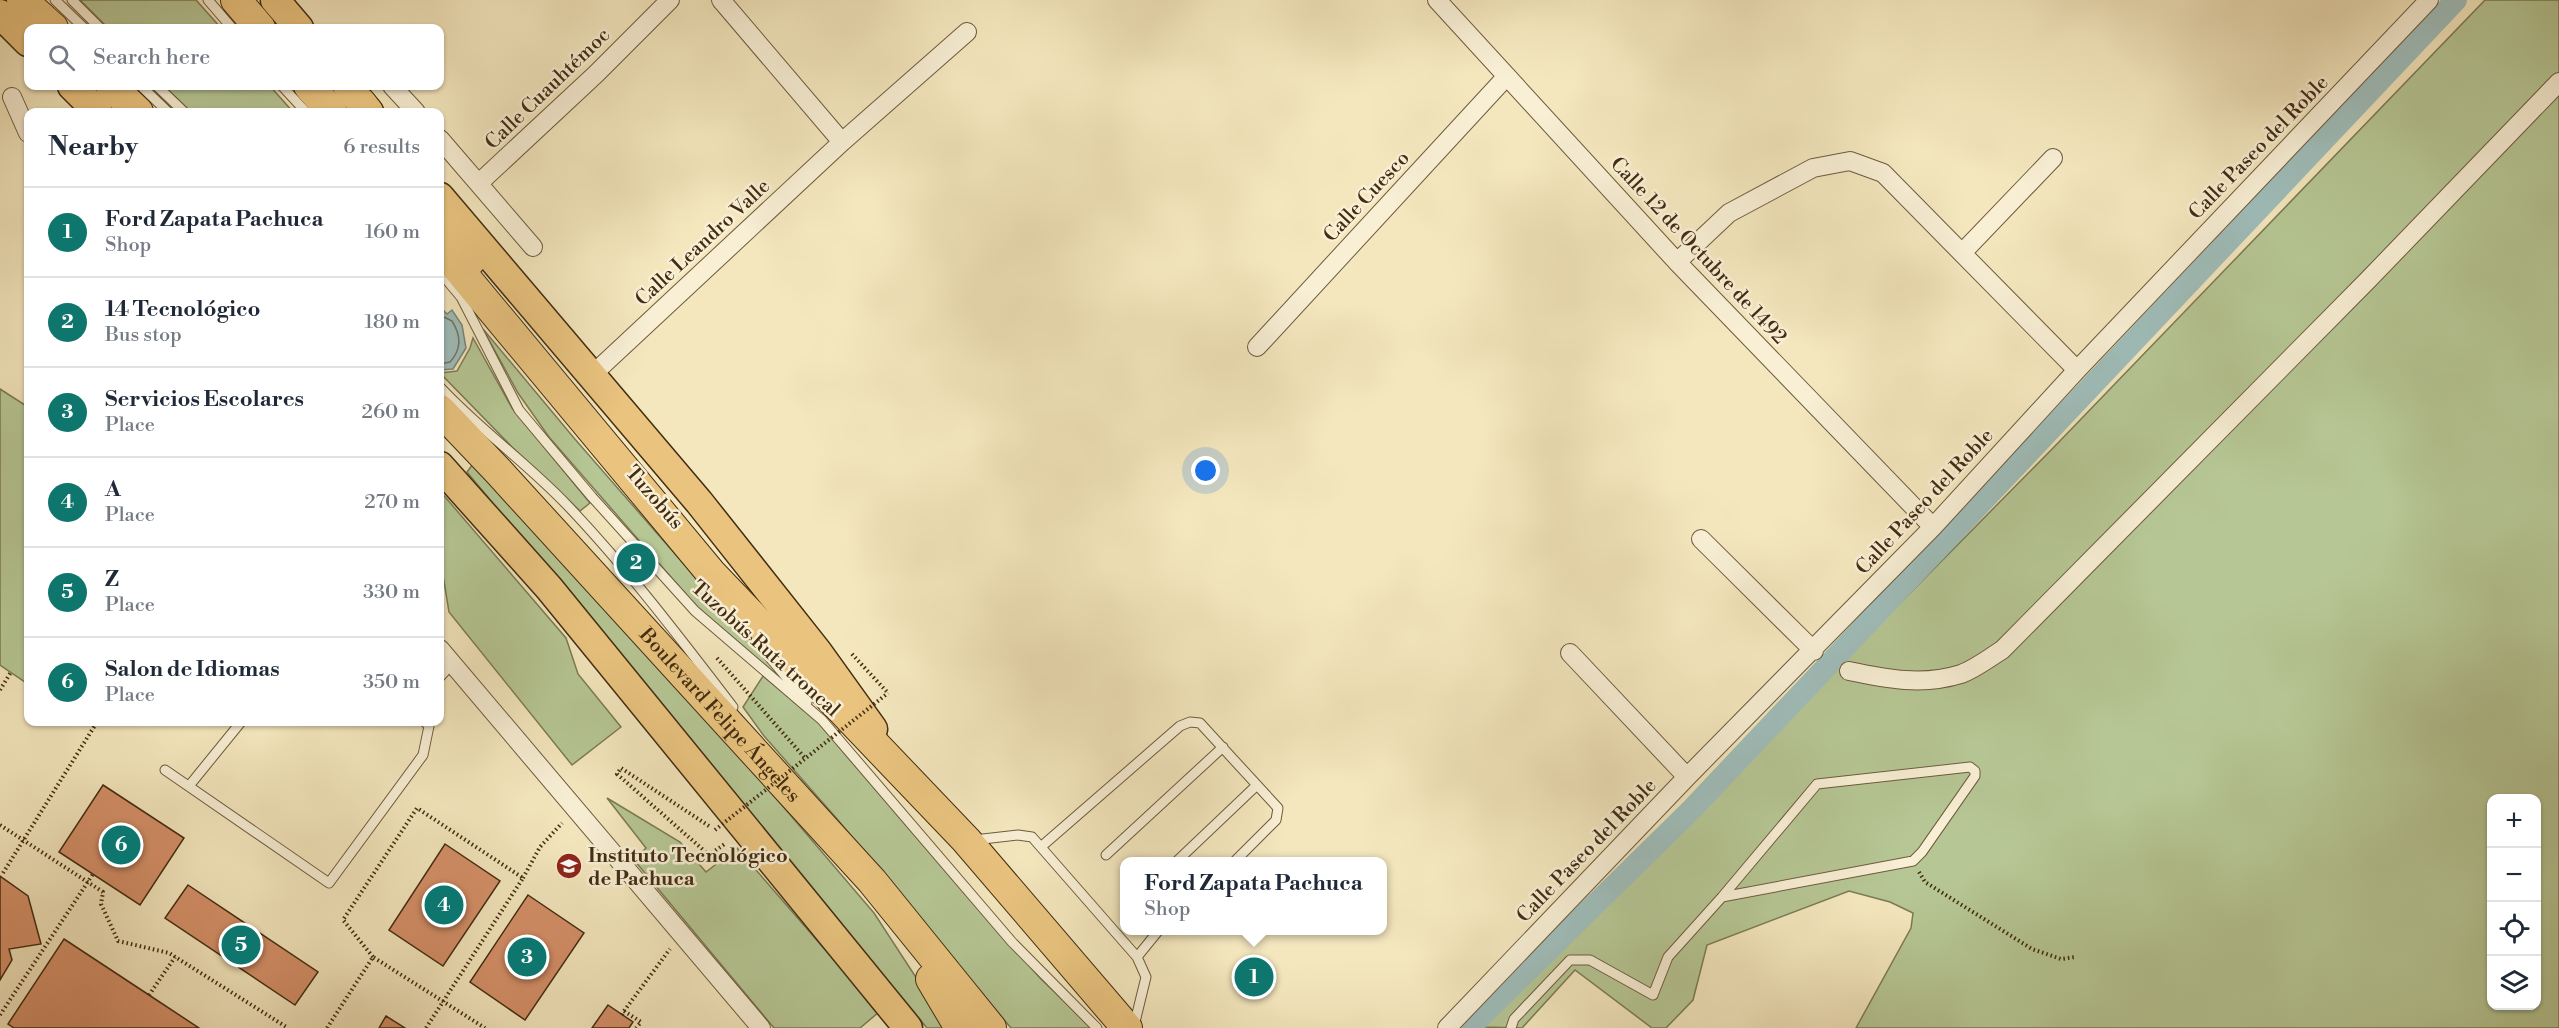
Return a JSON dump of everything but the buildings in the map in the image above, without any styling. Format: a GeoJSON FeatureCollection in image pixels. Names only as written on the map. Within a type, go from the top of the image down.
{"type":"FeatureCollection","features":[{"type":"Feature","properties":{"kind":"highway"},"geometry":{"type":"LineString","coordinates":[[22,0],[45,23]]}},
{"type":"Feature","properties":{"kind":"highway"},"geometry":{"type":"LineString","coordinates":[[236,0],[257,24]]}},
{"type":"Feature","properties":{"kind":"highway"},"geometry":{"type":"LineString","coordinates":[[103,90],[118,108]]}},
{"type":"Feature","properties":{"kind":"highway"},"geometry":{"type":"LineString","coordinates":[[115,90],[134,108]]}},
{"type":"Feature","properties":{"kind":"highway"},"geometry":{"type":"LineString","coordinates":[[313,90],[328,108]]}},
{"type":"Feature","properties":{"kind":"highway"},"geometry":{"type":"LineString","coordinates":[[444,223],[533,360]]}},
{"type":"Feature","properties":{"kind":"highway"},"geometry":{"type":"LineString","coordinates":[[444,252],[711,573],[966,840],[1127,1028]]}},
{"type":"Feature","properties":{"kind":"highway","name":"Boulevard Felipe Ángeles"},"geometry":{"type":"LineString","coordinates":[[444,414],[872,881],[991,1028]]}},
{"type":"Feature","properties":{"kind":"highway"},"geometry":{"type":"LineString","coordinates":[[872,881],[960,1028]]}},
{"type":"Feature","properties":{"kind":"main road"},"geometry":{"type":"LineString","coordinates":[[275,0],[296,24]]}},
{"type":"Feature","properties":{"kind":"main road"},"geometry":{"type":"LineString","coordinates":[[0,14],[45,23]]}},
{"type":"Feature","properties":{"kind":"main road"},"geometry":{"type":"LineString","coordinates":[[76,90],[94,108]]}},
{"type":"Feature","properties":{"kind":"main road"},"geometry":{"type":"LineString","coordinates":[[444,202],[699,502],[817,651],[908,777]]}},
{"type":"Feature","properties":{"kind":"main road"},"geometry":{"type":"LineString","coordinates":[[444,470],[549,588],[908,1028]]}},
{"type":"Feature","properties":{"kind":"street","name":"Calle Cuauhtémoc"},"geometry":{"type":"LineString","coordinates":[[479,183],[596,74],[670,0]]}},
{"type":"Feature","properties":{"kind":"street"},"geometry":{"type":"LineString","coordinates":[[721,0],[842,142]]}},
{"type":"Feature","properties":{"kind":"street","name":"Calle 12 de Octubre de 1492"},"geometry":{"type":"LineString","coordinates":[[1437,0],[1677,262],[1933,527]]}},
{"type":"Feature","properties":{"kind":"street","name":"Calle Paseo del Roble"},"geometry":{"type":"LineString","coordinates":[[1447,1028],[1687,777],[1814,651],[1933,527],[2077,370],[2429,0]]}},
{"type":"Feature","properties":{"kind":"street","name":"Calle Leandro Valle"},"geometry":{"type":"LineString","coordinates":[[592,375],[842,142],[967,32]]}},
{"type":"Feature","properties":{"kind":"street","name":"Calle Cuesco"},"geometry":{"type":"LineString","coordinates":[[1257,347],[1507,76]]}},
{"type":"Feature","properties":{"kind":"street"},"geometry":{"type":"LineString","coordinates":[[1849,671],[1887,679],[1922,682],[1963,673],[2002,650],[2377,272],[2559,82]]}},
{"type":"Feature","properties":{"kind":"street"},"geometry":{"type":"LineString","coordinates":[[396,90],[412,108]]}},
{"type":"Feature","properties":{"kind":"street"},"geometry":{"type":"LineString","coordinates":[[12,97],[24,124]]}},
{"type":"Feature","properties":{"kind":"street"},"geometry":{"type":"LineString","coordinates":[[444,144],[533,247]]}},
{"type":"Feature","properties":{"kind":"street"},"geometry":{"type":"LineString","coordinates":[[1962,253],[2053,158]]}},
{"type":"Feature","properties":{"kind":"street"},"geometry":{"type":"LineString","coordinates":[[1677,262],[1729,213],[1813,168],[1850,161],[1883,173],[2077,370]]}},
{"type":"Feature","properties":{"kind":"street"},"geometry":{"type":"LineString","coordinates":[[1701,539],[1814,651]]}},
{"type":"Feature","properties":{"kind":"street"},"geometry":{"type":"LineString","coordinates":[[1570,653],[1687,777]]}},
{"type":"Feature","properties":{"kind":"street"},"geometry":{"type":"LineString","coordinates":[[444,654],[761,1028]]}},
{"type":"Feature","properties":{"kind":"lane"},"geometry":{"type":"LineString","coordinates":[[72,0],[96,24]]}},
{"type":"Feature","properties":{"kind":"lane"},"geometry":{"type":"LineString","coordinates":[[207,0],[228,24]]}},
{"type":"Feature","properties":{"kind":"lane"},"geometry":{"type":"LineString","coordinates":[[145,90],[164,108]]}},
{"type":"Feature","properties":{"kind":"lane"},"geometry":{"type":"LineString","coordinates":[[161,90],[180,108]]}},
{"type":"Feature","properties":{"kind":"lane"},"geometry":{"type":"LineString","coordinates":[[286,90],[302,108]]}},
{"type":"Feature","properties":{"kind":"lane","name":"Tuzobús Ruta troncal"},"geometry":{"type":"LineString","coordinates":[[444,277],[460,297],[519,410],[592,497],[695,611],[822,720],[1012,942],[1097,1028]]}},
{"type":"Feature","properties":{"kind":"lane"},"geometry":{"type":"LineString","coordinates":[[460,297],[491,331]]}},
{"type":"Feature","properties":{"kind":"lane"},"geometry":{"type":"LineString","coordinates":[[444,391],[463,412],[566,504],[673,628],[741,718]]}},
{"type":"Feature","properties":{"kind":"lane"},"geometry":{"type":"LineString","coordinates":[[699,576],[707,584]]}},
{"type":"Feature","properties":{"kind":"lane"},"geometry":{"type":"LineString","coordinates":[[752,636],[822,720]]}},
{"type":"Feature","properties":{"kind":"lane"},"geometry":{"type":"LineString","coordinates":[[444,673],[452,664]]}},
{"type":"Feature","properties":{"kind":"lane"},"geometry":{"type":"LineString","coordinates":[[1042,846],[1180,726],[1190,722],[1200,723],[1278,808],[1276,820],[1238,857]]}},
{"type":"Feature","properties":{"kind":"lane"},"geometry":{"type":"LineString","coordinates":[[189,786],[238,726]]}},
{"type":"Feature","properties":{"kind":"lane"},"geometry":{"type":"LineString","coordinates":[[165,770],[329,883],[423,755],[429,726]]}},
{"type":"Feature","properties":{"kind":"lane"},"geometry":{"type":"LineString","coordinates":[[1106,855],[1223,747]]}},
{"type":"Feature","properties":{"kind":"lane"},"geometry":{"type":"LineString","coordinates":[[778,763],[1004,1028]]}},
{"type":"Feature","properties":{"kind":"lane"},"geometry":{"type":"LineString","coordinates":[[1511,1028],[1514,1019],[1570,960],[1590,960],[1653,995],[1668,957],[1817,784],[1973,768],[1976,771],[1975,776],[1922,852],[1912,861],[1902,865],[1722,897]]}},
{"type":"Feature","properties":{"kind":"lane"},"geometry":{"type":"LineString","coordinates":[[1180,857],[1257,785]]}},
{"type":"Feature","properties":{"kind":"lane"},"geometry":{"type":"LineString","coordinates":[[966,840],[1018,835],[1032,837],[1042,846],[1137,957],[1146,977],[1133,1028]]}},
{"type":"Feature","properties":{"kind":"lane"},"geometry":{"type":"LineString","coordinates":[[1137,957],[1156,935]]}},
{"type":"Feature","properties":{"kind":"path"},"geometry":{"type":"LineString","coordinates":[[717,658],[805,758]]}},
{"type":"Feature","properties":{"kind":"path"},"geometry":{"type":"LineString","coordinates":[[0,690],[11,672]]}},
{"type":"Feature","properties":{"kind":"path"},"geometry":{"type":"LineString","coordinates":[[709,855],[617,774],[621,768],[715,830],[888,693]]}},
{"type":"Feature","properties":{"kind":"path"},"geometry":{"type":"LineString","coordinates":[[3,873],[94,726]]}},
{"type":"Feature","properties":{"kind":"path"},"geometry":{"type":"LineString","coordinates":[[485,1028],[373,957],[343,920],[417,808],[523,878]]}},
{"type":"Feature","properties":{"kind":"path"},"geometry":{"type":"LineString","coordinates":[[426,1028],[523,878],[540,847],[575,809]]}},
{"type":"Feature","properties":{"kind":"path"},"geometry":{"type":"LineString","coordinates":[[0,825],[103,892],[101,904],[118,941],[169,953],[288,1028]]}},
{"type":"Feature","properties":{"kind":"path"},"geometry":{"type":"LineString","coordinates":[[1912,861],[1925,882],[2032,949],[2061,959],[2075,957]]}},
{"type":"Feature","properties":{"kind":"path"},"geometry":{"type":"LineString","coordinates":[[0,1015],[93,874]]}},
{"type":"Feature","properties":{"kind":"path"},"geometry":{"type":"LineString","coordinates":[[636,1028],[640,1022],[623,1013],[681,933]]}},
{"type":"Feature","properties":{"kind":"path"},"geometry":{"type":"LineString","coordinates":[[149,995],[175,957]]}},
{"type":"Feature","properties":{"kind":"path"},"geometry":{"type":"LineString","coordinates":[[327,1028],[373,957]]}},
{"type":"Feature","properties":{"kind":"green space"},"geometry":{"type":"Polygon","coordinates":[[[80,0],[196,0],[217,24],[104,24],[80,0]]]}},
{"type":"Feature","properties":{"kind":"green space"},"geometry":{"type":"Polygon","coordinates":[[[2485,0],[2559,0],[2559,1028],[1856,1028],[1911,928],[1913,913],[1890,902],[1849,891],[1707,945],[1693,1000],[1666,1028],[1652,1028],[1575,970],[1522,1028],[1482,1027],[2056,445],[2485,0]]]}},
{"type":"Feature","properties":{"kind":"green space"},"geometry":{"type":"Polygon","coordinates":[[[168,90],[274,90],[289,108],[187,108],[168,90]]]}},
{"type":"Feature","properties":{"kind":"green space"},"geometry":{"type":"Polygon","coordinates":[[[483,329],[574,438],[776,670],[773,672],[697,607],[549,437],[518,393],[483,329]]]}},
{"type":"Feature","properties":{"kind":"green space"},"geometry":{"type":"Polygon","coordinates":[[[473,338],[512,408],[590,503],[580,511],[512,447],[444,377],[444,373],[457,371],[473,338]]]}},
{"type":"Feature","properties":{"kind":"green space"},"geometry":{"type":"Polygon","coordinates":[[[0,389],[24,404],[24,681],[0,665],[0,389]]]}},
{"type":"Feature","properties":{"kind":"green space"},"geometry":{"type":"Polygon","coordinates":[[[476,460],[651,652],[874,913],[949,1028],[927,1028],[467,472],[476,460]]]}},
{"type":"Feature","properties":{"kind":"green space"},"geometry":{"type":"Polygon","coordinates":[[[444,496],[566,638],[578,674],[621,727],[572,765],[449,612],[444,581],[444,496]]]}},
{"type":"Feature","properties":{"kind":"green space"},"geometry":{"type":"Polygon","coordinates":[[[763,676],[816,720],[1041,979],[1092,1028],[1011,1028],[838,820],[764,736],[743,707],[763,676]]]}},
{"type":"Feature","properties":{"kind":"green space"},"geometry":{"type":"Polygon","coordinates":[[[607,798],[680,842],[706,872],[737,848],[879,1012],[860,1028],[774,1028],[634,860],[646,848],[607,798]]]}},
{"type":"Feature","properties":{"kind":"water"},"geometry":{"type":"Polygon","coordinates":[[[452,310],[462,325],[466,348],[453,369],[444,370],[444,311],[447,314],[452,310]]]}},
{"type":"Feature","properties":{"kind":"waterway"},"geometry":{"type":"LineString","coordinates":[[1469,1028],[1692,809],[2456,0]]}},
{"type":"Feature","properties":{"kind":"place","name":"14 Tecnológico"},"geometry":{"type":"Point","coordinates":[636,563]}},
{"type":"Feature","properties":{"kind":"place","name":"Salon de Idiomas"},"geometry":{"type":"Point","coordinates":[121,845]}},
{"type":"Feature","properties":{"kind":"place","name":"Instituto Tecnológico de Pachuca"},"geometry":{"type":"Point","coordinates":[569,866]}},
{"type":"Feature","properties":{"kind":"place","name":"A"},"geometry":{"type":"Point","coordinates":[444,905]}},
{"type":"Feature","properties":{"kind":"place","name":"Z"},"geometry":{"type":"Point","coordinates":[241,945]}},
{"type":"Feature","properties":{"kind":"place","name":"Servicios Escolares"},"geometry":{"type":"Point","coordinates":[527,957]}},
{"type":"Feature","properties":{"kind":"place","name":"Ford Zapata Pachuca"},"geometry":{"type":"Point","coordinates":[1254,977]}}]}
